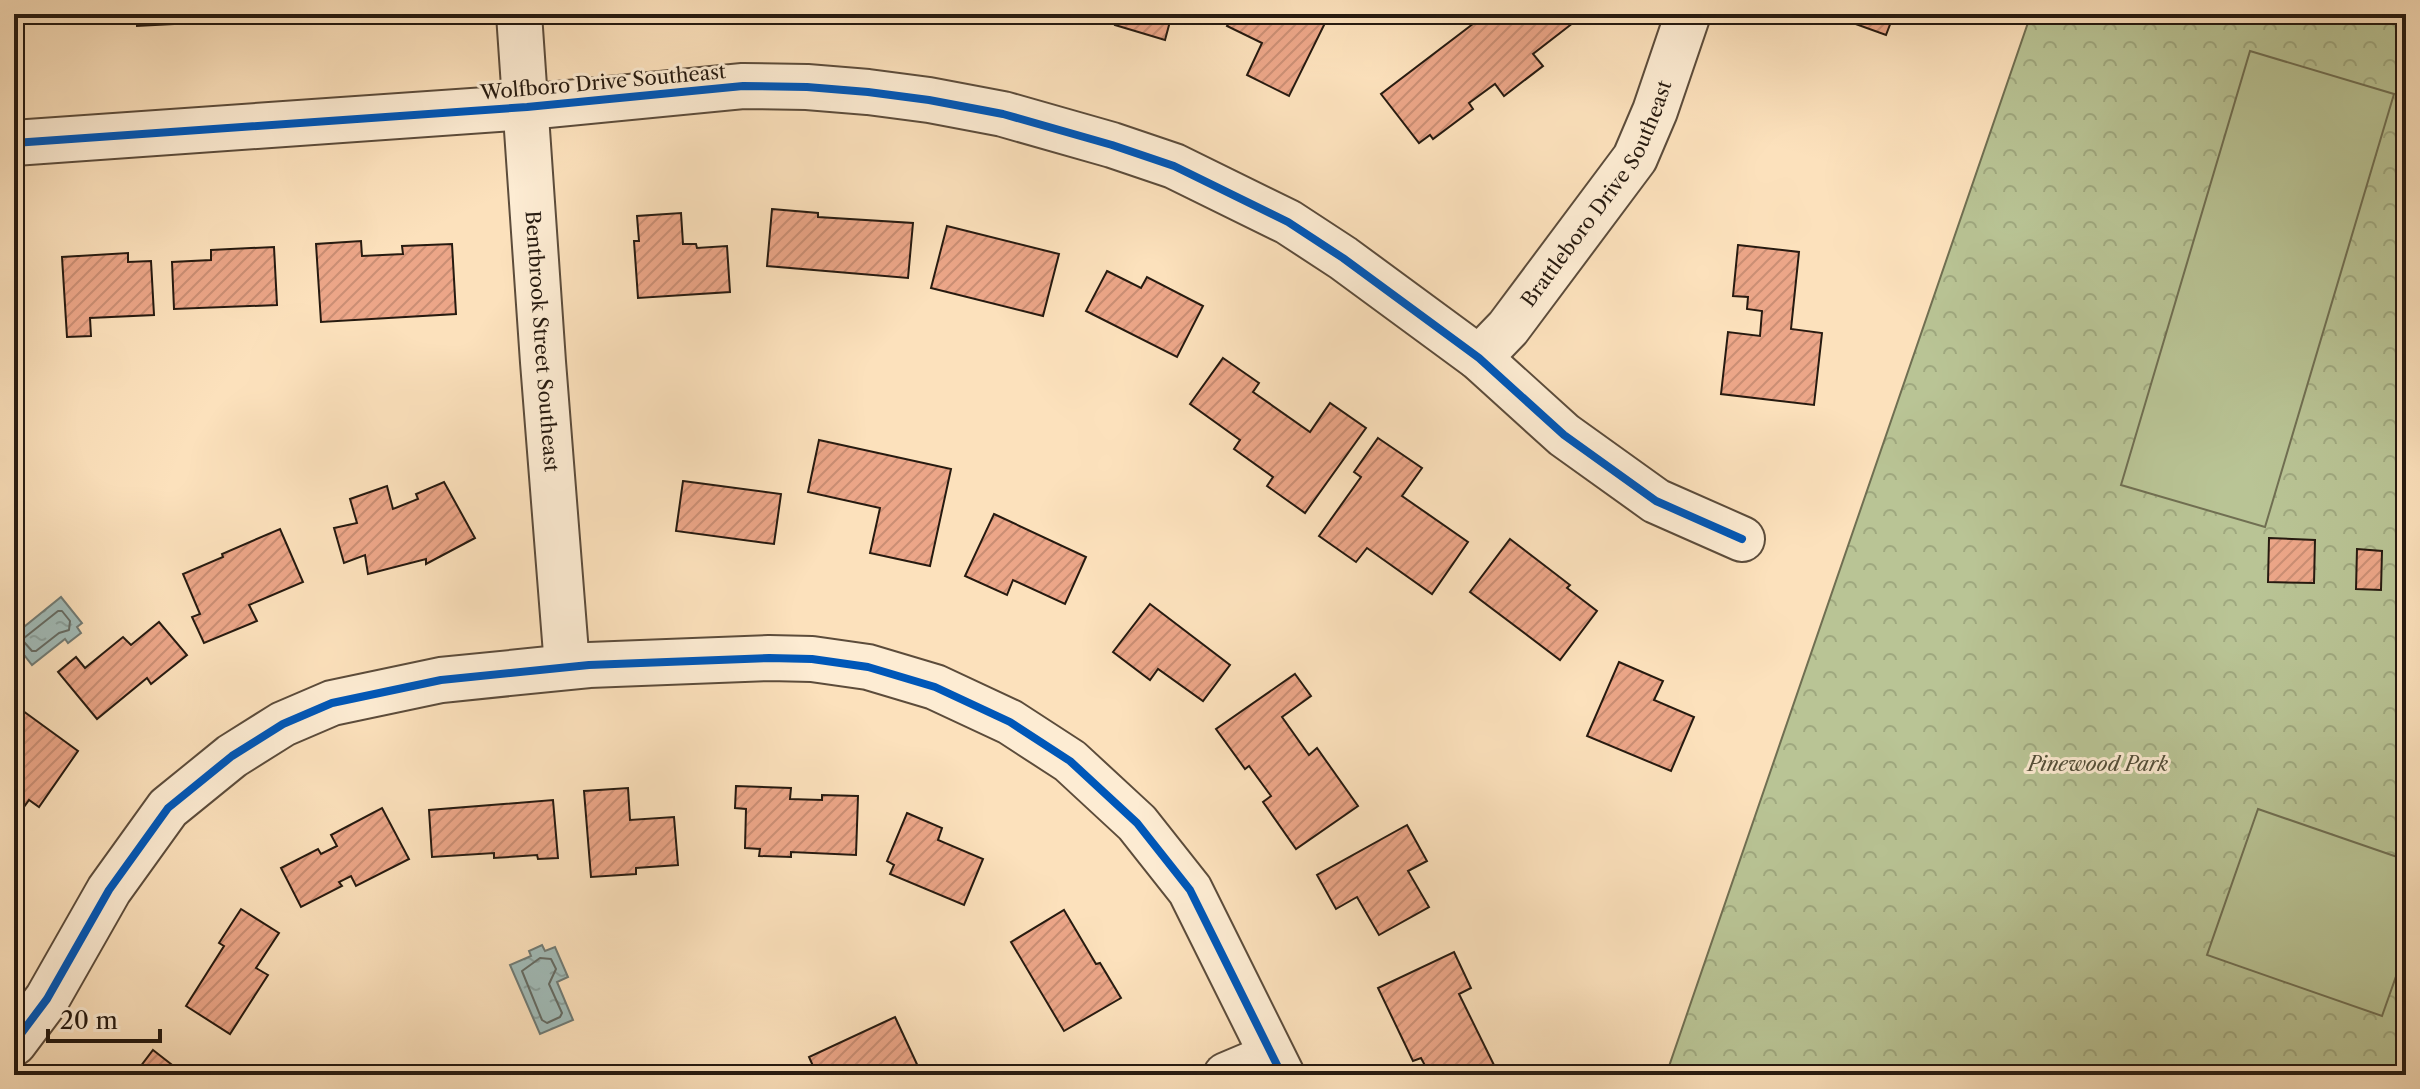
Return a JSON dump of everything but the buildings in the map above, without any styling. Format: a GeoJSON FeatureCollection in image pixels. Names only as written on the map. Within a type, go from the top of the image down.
{"type":"FeatureCollection","features":[{"type":"Feature","properties":{"kind":"street","name":"Bentbrook Street Southeast"},"geometry":{"type":"LineString","coordinates":[[519,14],[567,666]]}},
{"type":"Feature","properties":{"kind":"street","name":"Brattleboro Drive Southeast"},"geometry":{"type":"LineString","coordinates":[[1479,358],[1508,328],[1635,158],[1655,111],[1688,14]]}},
{"type":"Feature","properties":{"kind":"street","name":"Wolfboro Drive Southeast"},"geometry":{"type":"LineString","coordinates":[[14,143],[527,107],[724,88],[868,92],[1003,114],[1174,166],[1288,222],[1343,258],[1479,358],[1564,435],[1656,501],[1742,539]]}},
{"type":"Feature","properties":{"kind":"street"},"geometry":{"type":"LineString","coordinates":[[14,1043],[47,999],[109,890],[168,808],[241,750],[283,724],[332,703],[441,680],[567,666],[720,658],[812,659],[868,667],[935,687],[1010,722],[1070,761],[1137,823],[1190,890],[1276,1065],[1226,1075]]}},
{"type":"Feature","properties":{"kind":"green space","name":"Pinewood Park"},"geometry":{"type":"Polygon","coordinates":[[[2031,14],[2406,14],[2406,1075],[1666,1075],[2031,14]]]}},
{"type":"Feature","properties":{"kind":"green space"},"geometry":{"type":"Polygon","coordinates":[[[2250,51],[2394,94],[2265,527],[2121,485],[2250,51]]]}},
{"type":"Feature","properties":{"kind":"green space"},"geometry":{"type":"Polygon","coordinates":[[[2258,809],[2406,860],[2406,948],[2382,1016],[2207,955],[2258,809]]]}},
{"type":"Feature","properties":{"kind":"water"},"geometry":{"type":"Polygon","coordinates":[[[61,597],[82,623],[77,627],[81,633],[68,643],[65,639],[32,665],[14,642],[14,635],[61,597]]]}},
{"type":"Feature","properties":{"kind":"water"},"geometry":{"type":"Polygon","coordinates":[[[542,945],[545,951],[555,947],[568,977],[557,982],[573,1020],[540,1034],[510,965],[531,956],[529,951],[542,945]]]}},
{"type":"Feature","properties":{"kind":"cycle path"},"geometry":{"type":"LineString","coordinates":[[14,143],[527,107],[743,86],[868,92],[1003,114],[1174,166],[1288,222],[1343,258],[1479,358],[1564,435],[1656,501],[1742,539]]}},
{"type":"Feature","properties":{"kind":"cycle path"},"geometry":{"type":"LineString","coordinates":[[14,1043],[47,999],[109,890],[168,808],[232,756],[283,724],[332,703],[441,680],[589,665],[812,659],[868,667],[935,687],[1010,722],[1070,761],[1137,823],[1190,890],[1282,1075]]}}]}
